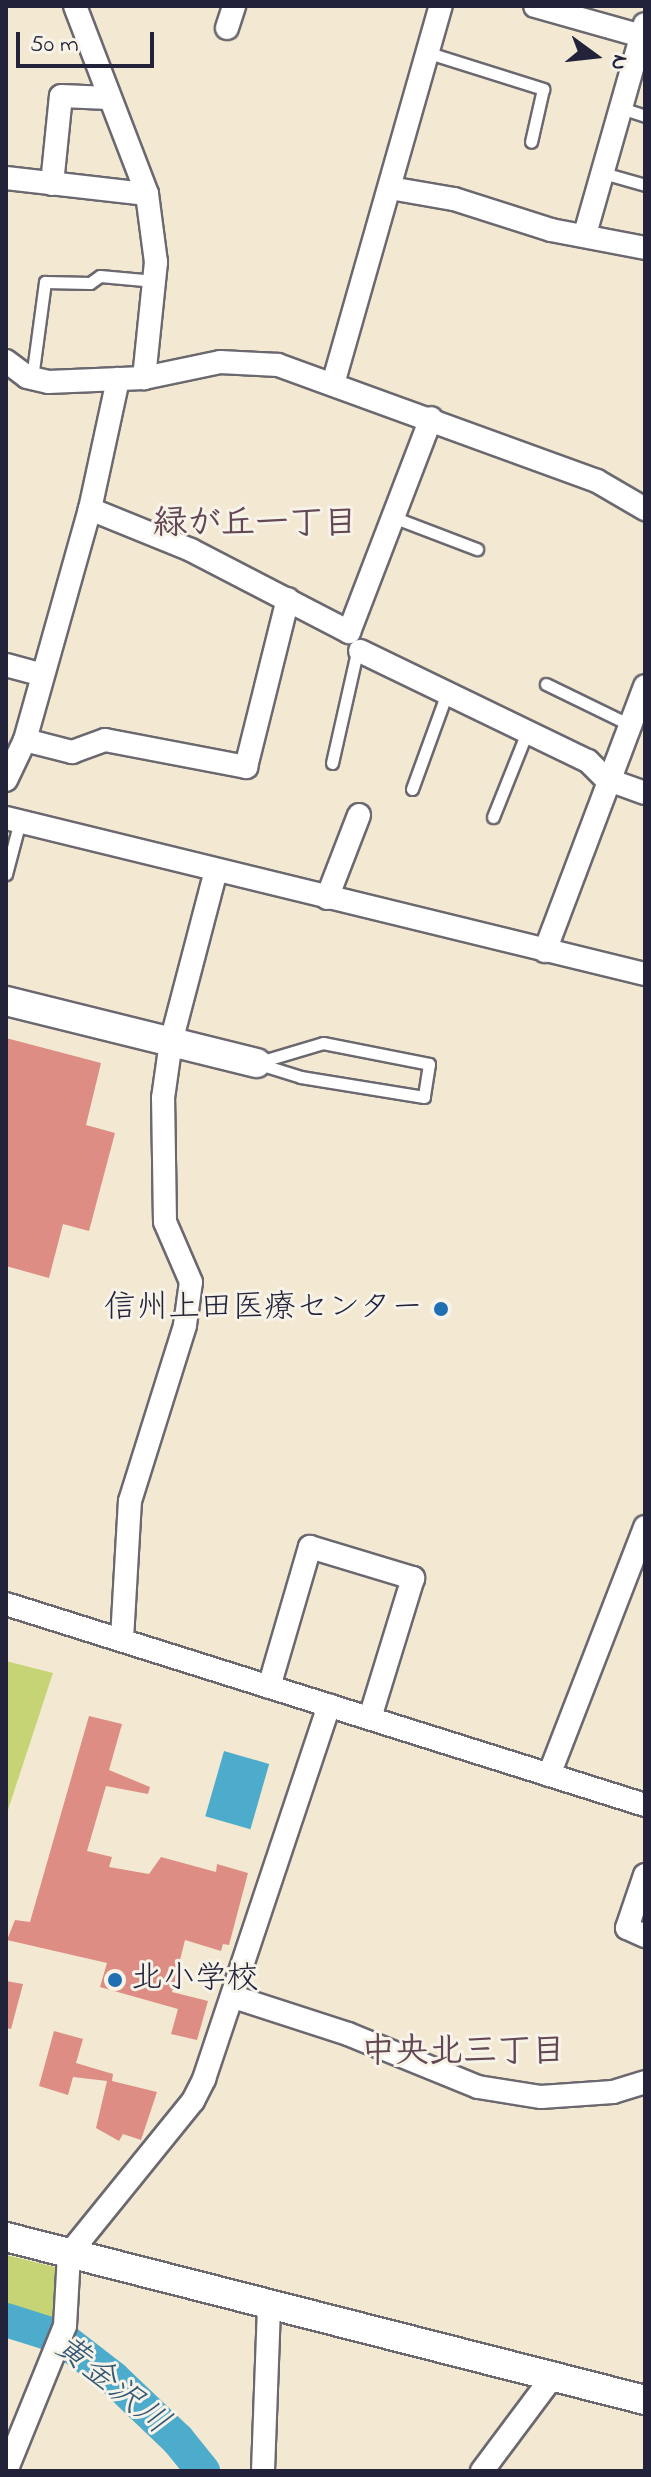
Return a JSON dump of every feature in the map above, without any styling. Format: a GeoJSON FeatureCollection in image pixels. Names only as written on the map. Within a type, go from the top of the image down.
{"type":"FeatureCollection","features":[{"type":"Feature","properties":{"kind":"street"},"geometry":{"type":"LineString","coordinates":[[75,6],[147,194],[155,281],[144,378]]}},
{"type":"Feature","properties":{"kind":"street"},"geometry":{"type":"LineString","coordinates":[[333,384],[441,6]]}},
{"type":"Feature","properties":{"kind":"street"},"geometry":{"type":"LineString","coordinates":[[535,6],[559,9],[644,32],[585,234]]}},
{"type":"Feature","properties":{"kind":"street"},"geometry":{"type":"LineString","coordinates":[[52,184],[61,96],[109,98]]}},
{"type":"Feature","properties":{"kind":"street"},"geometry":{"type":"LineString","coordinates":[[6,178],[147,194]]}},
{"type":"Feature","properties":{"kind":"street"},"geometry":{"type":"LineString","coordinates":[[390,188],[454,199],[551,230],[585,234],[645,248]]}},
{"type":"Feature","properties":{"kind":"street"},"geometry":{"type":"LineString","coordinates":[[6,361],[32,378],[144,378],[220,362],[278,365],[431,418],[597,481],[645,509]]}},
{"type":"Feature","properties":{"kind":"street"},"geometry":{"type":"LineString","coordinates":[[6,780],[25,740],[90,509],[118,379]]}},
{"type":"Feature","properties":{"kind":"street"},"geometry":{"type":"LineString","coordinates":[[354,642],[393,517],[431,418]]}},
{"type":"Feature","properties":{"kind":"street"},"geometry":{"type":"LineString","coordinates":[[90,509],[191,550],[288,599],[354,642],[447,693],[588,761],[606,779],[645,793]]}},
{"type":"Feature","properties":{"kind":"street"},"geometry":{"type":"LineString","coordinates":[[25,740],[72,752],[105,740],[246,767],[288,599]]}},
{"type":"Feature","properties":{"kind":"street"},"geometry":{"type":"LineString","coordinates":[[6,665],[43,675]]}},
{"type":"Feature","properties":{"kind":"street"},"geometry":{"type":"LineString","coordinates":[[545,951],[606,779],[645,686]]}},
{"type":"Feature","properties":{"kind":"street"},"geometry":{"type":"LineString","coordinates":[[327,898],[359,815]]}},
{"type":"Feature","properties":{"kind":"street"},"geometry":{"type":"LineString","coordinates":[[13,820],[645,974]]}},
{"type":"Feature","properties":{"kind":"street"},"geometry":{"type":"LineString","coordinates":[[122,1639],[130,1501],[177,1353],[191,1282],[165,1222],[162,1129],[171,1042],[216,871]]}},
{"type":"Feature","properties":{"kind":"street"},"geometry":{"type":"LineString","coordinates":[[6,1001],[256,1063]]}},
{"type":"Feature","properties":{"kind":"street"},"geometry":{"type":"LineString","coordinates":[[549,1775],[645,1527]]}},
{"type":"Feature","properties":{"kind":"street"},"geometry":{"type":"LineString","coordinates":[[269,1687],[310,1547],[413,1578],[370,1718]]}},
{"type":"Feature","properties":{"kind":"street"},"geometry":{"type":"LineString","coordinates":[[6,1604],[645,1805]]}},
{"type":"Feature","properties":{"kind":"street"},"geometry":{"type":"LineString","coordinates":[[6,2471],[54,2363],[65,2326],[69,2254],[193,2101],[234,1997],[329,1705]]}},
{"type":"Feature","properties":{"kind":"street"},"geometry":{"type":"LineString","coordinates":[[645,1875],[627,1928],[645,1936]]}},
{"type":"Feature","properties":{"kind":"street"},"geometry":{"type":"LineString","coordinates":[[234,1997],[348,2034],[478,2087],[541,2097],[613,2092],[645,2082]]}},
{"type":"Feature","properties":{"kind":"street"},"geometry":{"type":"LineString","coordinates":[[6,2237],[645,2400]]}},
{"type":"Feature","properties":{"kind":"street"},"geometry":{"type":"LineString","coordinates":[[263,2471],[269,2304]]}},
{"type":"Feature","properties":{"kind":"street"},"geometry":{"type":"LineString","coordinates":[[482,2471],[553,2376]]}},
{"type":"Feature","properties":{"kind":"lane"},"geometry":{"type":"LineString","coordinates":[[429,53],[543,89],[531,142]]}},
{"type":"Feature","properties":{"kind":"lane"},"geometry":{"type":"LineString","coordinates":[[621,108],[645,116]]}},
{"type":"Feature","properties":{"kind":"lane"},"geometry":{"type":"LineString","coordinates":[[603,173],[645,185]]}},
{"type":"Feature","properties":{"kind":"lane"},"geometry":{"type":"LineString","coordinates":[[32,378],[45,282],[90,283],[100,276],[155,281]]}},
{"type":"Feature","properties":{"kind":"lane"},"geometry":{"type":"LineString","coordinates":[[393,517],[477,549]]}},
{"type":"Feature","properties":{"kind":"lane"},"geometry":{"type":"LineString","coordinates":[[332,763],[354,642]]}},
{"type":"Feature","properties":{"kind":"lane"},"geometry":{"type":"LineString","coordinates":[[546,684],[630,725]]}},
{"type":"Feature","properties":{"kind":"lane"},"geometry":{"type":"LineString","coordinates":[[412,789],[447,693]]}},
{"type":"Feature","properties":{"kind":"lane"},"geometry":{"type":"LineString","coordinates":[[493,817],[527,732]]}},
{"type":"Feature","properties":{"kind":"lane"},"geometry":{"type":"LineString","coordinates":[[6,874],[13,820]]}},
{"type":"Feature","properties":{"kind":"lane"},"geometry":{"type":"LineString","coordinates":[[323,1043],[429,1064],[424,1097],[301,1077],[256,1063],[323,1043]]}},
{"type":"Feature","properties":{"kind":"green space"},"geometry":{"type":"Polygon","coordinates":[[[6,1661],[53,1673],[6,1816],[6,1661]]]}},
{"type":"Feature","properties":{"kind":"green space"},"geometry":{"type":"Polygon","coordinates":[[[6,2255],[55,2267],[56,2328],[6,2310],[6,2255]]]}},
{"type":"Feature","properties":{"kind":"water"},"geometry":{"type":"Polygon","coordinates":[[[224,1751],[269,1764],[250,1829],[205,1816],[224,1751]]]}},
{"type":"Feature","properties":{"kind":"building"},"geometry":{"type":"Polygon","coordinates":[[[6,1038],[101,1063],[86,1125],[115,1133],[89,1231],[63,1224],[49,1278],[6,1266],[6,1038]]]}},
{"type":"Feature","properties":{"kind":"building"},"geometry":{"type":"Polygon","coordinates":[[[89,1716],[122,1724],[109,1770],[150,1787],[148,1794],[106,1786],[87,1851],[112,1857],[109,1867],[149,1874],[161,1857],[216,1872],[217,1864],[248,1873],[229,1945],[223,1944],[221,1951],[185,1940],[172,1992],[208,2001],[197,2040],[171,2034],[178,2009],[100,1987],[107,1963],[7,1940],[15,1920],[30,1922],[89,1716]]]}},
{"type":"Feature","properties":{"kind":"building"},"geometry":{"type":"Polygon","coordinates":[[[6,1981],[23,1984],[11,2029],[6,2028],[6,1981]]]}},
{"type":"Feature","properties":{"kind":"building"},"geometry":{"type":"Polygon","coordinates":[[[54,2031],[83,2039],[76,2063],[113,2074],[112,2081],[157,2092],[141,2140],[123,2134],[119,2141],[96,2128],[107,2081],[73,2077],[68,2095],[39,2086],[54,2031]]]}},
{"type":"Feature","properties":{"kind":"waterway","name":"黄金沢川"},"geometry":{"type":"LineString","coordinates":[[6,2320],[60,2337],[113,2378],[178,2440],[203,2471]]}},
{"type":"Feature","properties":{"kind":"place","name":"信州上田医療センター"},"geometry":{"type":"Point","coordinates":[441,1309]}},
{"type":"Feature","properties":{"kind":"place","name":"北小学校"},"geometry":{"type":"Point","coordinates":[115,1980]}},
{"type":"Feature","properties":{"kind":"district","name":"緑が丘一丁目"},"geometry":{"type":"Point","coordinates":[255,526]}},
{"type":"Feature","properties":{"kind":"district","name":"中央北三丁目"},"geometry":{"type":"Point","coordinates":[463,2054]}}]}
